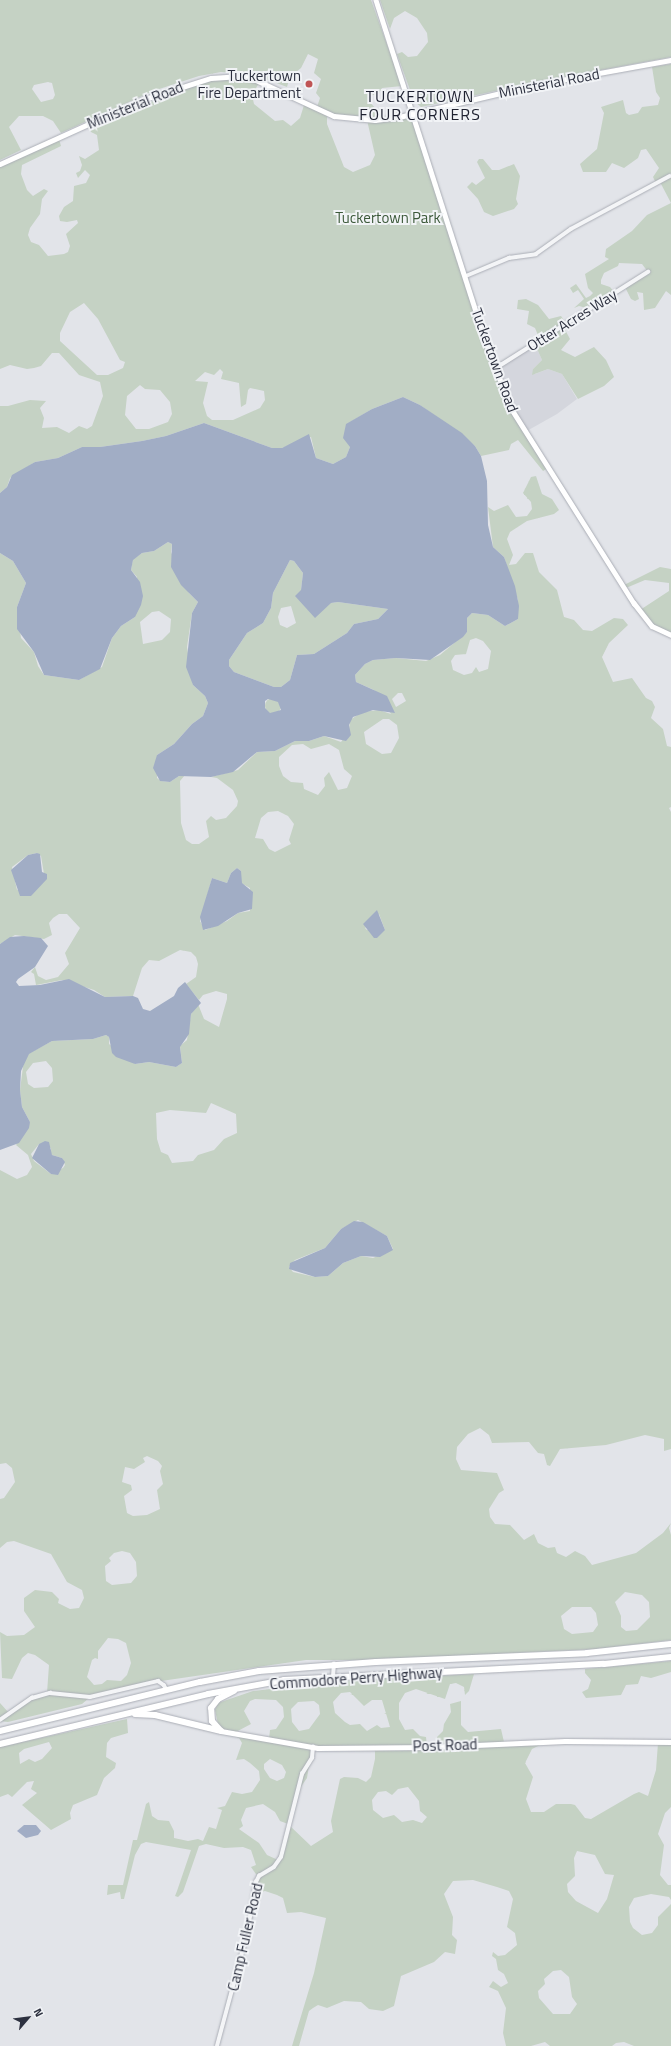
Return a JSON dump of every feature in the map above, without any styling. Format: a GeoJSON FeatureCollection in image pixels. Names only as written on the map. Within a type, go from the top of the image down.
{"type":"FeatureCollection","features":[{"type":"Feature","properties":{"kind":"highway","name":"Commodore Perry Highway"},"geometry":{"type":"LineString","coordinates":[[0,1731],[167,1691],[259,1672],[334,1664],[587,1653],[671,1644]]}},
{"type":"Feature","properties":{"kind":"highway","name":"Commodore Perry Highway"},"geometry":{"type":"LineString","coordinates":[[0,1744],[123,1714],[284,1680],[604,1664],[671,1656]]}},
{"type":"Feature","properties":{"kind":"highway"},"geometry":{"type":"LineString","coordinates":[[221,1732],[212,1721],[211,1708],[218,1699],[242,1688]]}},
{"type":"Feature","properties":{"kind":"highway"},"geometry":{"type":"LineString","coordinates":[[123,1714],[155,1716],[221,1732]]}},
{"type":"Feature","properties":{"kind":"highway"},"geometry":{"type":"LineString","coordinates":[[0,1748],[61,1729]]}},
{"type":"Feature","properties":{"kind":"street","name":"Tuckertown Road"},"geometry":{"type":"LineString","coordinates":[[376,0],[496,368],[515,416],[634,603],[652,626],[671,636]]}},
{"type":"Feature","properties":{"kind":"street","name":"Ministerial Road"},"geometry":{"type":"LineString","coordinates":[[0,164],[142,100],[220,76],[237,76],[260,81],[328,113],[346,118],[387,119],[413,114],[486,95],[671,60]]}},
{"type":"Feature","properties":{"kind":"street"},"geometry":{"type":"LineString","coordinates":[[466,276],[509,258],[536,254],[571,228],[670,176]]}},
{"type":"Feature","properties":{"kind":"street","name":"Otter Acres Way"},"geometry":{"type":"LineString","coordinates":[[496,368],[648,272]]}},
{"type":"Feature","properties":{"kind":"street"},"geometry":{"type":"LineString","coordinates":[[334,1664],[334,1677]]}},
{"type":"Feature","properties":{"kind":"street"},"geometry":{"type":"LineString","coordinates":[[0,1720],[32,1698],[50,1693],[90,1697],[158,1681],[164,1685],[167,1691]]}},
{"type":"Feature","properties":{"kind":"street","name":"Post Road"},"geometry":{"type":"LineString","coordinates":[[221,1732],[313,1747],[428,1747],[565,1741],[671,1742]]}},
{"type":"Feature","properties":{"kind":"street","name":"Camp Fuller Road"},"geometry":{"type":"LineString","coordinates":[[217,2046],[247,1934],[256,1882],[259,1876],[274,1867],[281,1857],[302,1774],[312,1758],[313,1747]]}},
{"type":"Feature","properties":{"kind":"shaded area"},"geometry":{"type":"Polygon","coordinates":[[[532,345],[538,351],[542,360],[533,369],[535,374],[548,369],[562,374],[577,399],[557,414],[525,432],[515,416],[496,368],[532,345]]]}},
{"type":"Feature","properties":{"kind":"green space","name":"Tuckertown Park"},"geometry":{"type":"Polygon","coordinates":[[[0,0],[371,0],[402,86],[382,88],[379,93],[370,96],[369,101],[376,109],[377,119],[414,113],[508,405],[548,468],[543,471],[518,440],[511,444],[509,450],[481,456],[475,446],[420,405],[403,397],[372,409],[347,424],[350,447],[346,457],[333,464],[316,458],[311,437],[282,448],[272,448],[204,423],[166,436],[100,447],[82,447],[58,458],[35,462],[10,478],[7,487],[0,493],[0,406],[8,406],[30,400],[46,401],[40,408],[44,418],[42,428],[57,427],[69,433],[79,426],[87,429],[92,426],[103,396],[100,382],[79,375],[59,353],[52,353],[41,366],[34,368],[27,369],[10,365],[0,369],[0,167],[59,139],[61,146],[22,165],[21,174],[27,190],[33,196],[44,189],[48,191],[42,199],[40,214],[30,228],[28,235],[31,242],[39,245],[48,256],[64,254],[68,252],[70,246],[66,234],[78,223],[77,220],[67,222],[60,221],[59,216],[64,207],[73,201],[74,186],[86,183],[90,175],[85,170],[78,178],[76,173],[80,171],[82,165],[79,156],[85,159],[99,150],[97,135],[91,132],[89,127],[185,88],[221,78],[231,78],[259,83],[252,95],[254,104],[275,121],[283,120],[291,126],[300,118],[305,102],[317,107],[320,98],[316,93],[321,79],[314,73],[318,59],[308,54],[301,68],[290,77],[287,87],[255,75],[221,72],[199,76],[153,91],[61,133],[53,121],[43,116],[19,116],[9,127],[21,150],[0,160],[0,0]],[[48,82],[34,85],[32,89],[41,102],[53,99],[55,95],[52,83],[48,82]],[[327,113],[327,124],[344,167],[353,172],[370,165],[375,155],[367,120],[327,113]],[[84,303],[70,312],[60,333],[60,341],[97,375],[108,375],[123,368],[125,362],[120,360],[98,319],[84,303]],[[220,369],[214,375],[205,372],[195,381],[208,382],[203,403],[207,416],[212,420],[233,420],[260,408],[265,400],[264,391],[250,388],[248,390],[246,404],[241,407],[239,383],[221,379],[223,372],[220,369]],[[140,385],[127,396],[125,415],[136,429],[149,429],[168,422],[172,414],[170,402],[160,390],[145,389],[140,385]]]}},
{"type":"Feature","properties":{"kind":"green space"},"geometry":{"type":"Polygon","coordinates":[[[380,0],[671,0],[671,57],[537,82],[421,107],[414,101],[397,54],[402,52],[408,57],[417,56],[428,42],[427,33],[417,18],[405,11],[394,18],[390,29],[380,0]]]}},
{"type":"Feature","properties":{"kind":"green space"},"geometry":{"type":"Polygon","coordinates":[[[671,64],[671,203],[660,182],[656,183],[653,177],[659,168],[646,149],[641,150],[638,158],[624,168],[612,163],[606,172],[583,172],[580,164],[597,149],[604,113],[601,107],[623,100],[626,113],[629,115],[638,113],[642,107],[658,105],[660,98],[656,92],[652,67],[671,64]]]}},
{"type":"Feature","properties":{"kind":"green space"},"geometry":{"type":"Polygon","coordinates":[[[479,159],[483,159],[492,170],[499,170],[514,164],[520,176],[516,199],[518,204],[514,209],[493,216],[484,212],[478,199],[467,187],[472,182],[476,185],[485,178],[477,162],[479,159]]]}},
{"type":"Feature","properties":{"kind":"green space"},"geometry":{"type":"Polygon","coordinates":[[[671,203],[671,295],[666,291],[655,308],[644,310],[643,293],[637,292],[639,299],[635,301],[631,299],[625,287],[648,272],[642,264],[619,263],[618,266],[604,273],[601,280],[601,284],[610,287],[615,293],[590,309],[579,306],[574,308],[584,299],[578,290],[573,293],[570,288],[576,284],[586,298],[593,293],[588,288],[585,274],[609,259],[605,257],[606,249],[632,231],[647,215],[671,203]]]}},
{"type":"Feature","properties":{"kind":"green space"},"geometry":{"type":"Polygon","coordinates":[[[526,299],[538,305],[549,319],[561,316],[566,323],[563,326],[570,339],[561,350],[575,357],[594,347],[606,360],[614,377],[604,386],[578,399],[562,374],[548,369],[532,375],[533,369],[542,360],[538,351],[532,345],[540,340],[535,328],[527,324],[529,311],[517,309],[518,300],[526,299]]]}},
{"type":"Feature","properties":{"kind":"green space"},"geometry":{"type":"Polygon","coordinates":[[[536,476],[542,494],[552,499],[559,510],[554,514],[527,521],[510,532],[507,539],[513,555],[509,565],[516,564],[525,553],[533,553],[539,572],[557,590],[564,617],[574,620],[583,630],[592,631],[614,618],[623,619],[628,625],[609,643],[602,657],[613,682],[632,678],[646,698],[652,701],[655,707],[651,718],[663,729],[667,746],[671,747],[671,807],[669,808],[671,812],[671,1449],[664,1451],[664,1439],[645,1435],[606,1445],[560,1449],[550,1466],[547,1465],[544,1454],[538,1453],[529,1442],[492,1443],[489,1435],[480,1428],[468,1434],[457,1447],[456,1459],[461,1470],[497,1473],[504,1490],[499,1493],[489,1509],[490,1517],[495,1524],[510,1525],[524,1540],[534,1534],[538,1543],[548,1548],[555,1547],[557,1553],[566,1557],[575,1551],[585,1556],[592,1565],[636,1553],[663,1533],[671,1523],[669,1528],[671,1535],[671,1640],[597,1649],[371,1660],[306,1660],[161,1681],[89,1698],[82,1704],[8,1722],[0,1721],[0,1703],[9,1713],[31,1699],[47,1693],[49,1665],[35,1655],[28,1653],[22,1658],[12,1679],[2,1678],[0,1632],[7,1636],[24,1635],[35,1627],[24,1611],[24,1598],[35,1590],[52,1592],[59,1599],[58,1603],[70,1609],[79,1608],[84,1598],[82,1590],[67,1582],[51,1554],[14,1541],[7,1542],[0,1548],[0,1499],[4,1498],[15,1482],[12,1468],[6,1463],[0,1464],[0,1170],[17,1179],[27,1175],[32,1167],[28,1155],[16,1145],[30,1122],[22,1107],[20,1090],[24,1059],[28,1054],[52,1041],[93,1039],[106,1035],[109,1037],[109,1044],[135,1064],[149,1062],[176,1067],[182,1063],[180,1046],[187,1040],[191,1014],[198,1004],[204,1019],[219,1027],[227,994],[216,991],[203,995],[199,1000],[186,984],[196,977],[198,964],[196,957],[191,952],[180,950],[159,961],[149,960],[142,968],[133,996],[105,997],[94,990],[62,980],[36,985],[34,974],[31,972],[35,967],[38,976],[46,980],[58,977],[69,964],[65,953],[80,928],[67,914],[59,914],[53,918],[49,923],[52,935],[44,939],[15,935],[0,944],[0,553],[13,561],[26,583],[17,607],[21,638],[34,652],[38,666],[44,675],[79,680],[102,667],[112,638],[121,626],[135,617],[137,577],[131,570],[133,559],[142,553],[154,551],[168,542],[172,544],[171,552],[189,593],[198,602],[192,613],[187,647],[193,685],[205,696],[208,703],[203,716],[192,724],[174,744],[157,755],[157,778],[161,781],[170,782],[179,776],[185,775],[180,781],[181,823],[186,840],[192,844],[199,844],[209,837],[206,821],[211,816],[216,820],[226,818],[237,806],[238,801],[233,790],[217,778],[211,777],[238,770],[257,752],[275,751],[295,741],[309,741],[324,736],[341,742],[349,731],[350,720],[362,712],[379,710],[391,714],[374,690],[356,682],[355,675],[365,664],[373,660],[396,658],[426,661],[440,655],[467,632],[467,618],[472,613],[488,615],[505,626],[518,619],[518,600],[504,557],[493,547],[488,507],[494,511],[508,505],[516,517],[527,516],[532,509],[531,502],[523,493],[531,477],[536,476]],[[159,611],[152,612],[140,622],[143,644],[162,640],[170,632],[171,619],[159,611]],[[476,638],[470,640],[466,654],[455,655],[451,661],[453,670],[464,675],[472,673],[476,667],[479,672],[488,669],[491,651],[483,641],[476,638]],[[398,693],[392,699],[396,707],[406,701],[402,693],[398,693]],[[383,719],[364,732],[366,744],[382,754],[391,753],[399,738],[397,725],[389,719],[383,719]],[[303,744],[292,745],[279,757],[279,766],[283,776],[291,782],[303,783],[304,789],[318,795],[325,786],[324,778],[329,772],[338,790],[347,788],[352,776],[344,769],[339,750],[329,744],[311,749],[303,744]],[[278,811],[268,812],[261,818],[255,838],[263,839],[269,849],[275,852],[291,844],[289,840],[294,824],[288,816],[278,811]],[[37,853],[28,855],[12,867],[17,890],[44,874],[41,856],[37,853]],[[237,868],[231,873],[227,883],[212,878],[200,921],[205,930],[227,921],[238,913],[250,911],[250,888],[241,883],[241,871],[237,868]],[[379,914],[365,928],[367,930],[385,930],[379,914]],[[46,1061],[33,1063],[26,1072],[28,1084],[34,1088],[48,1087],[53,1081],[52,1068],[46,1061]],[[211,1103],[206,1113],[170,1110],[156,1113],[157,1139],[161,1152],[168,1155],[172,1163],[193,1161],[198,1155],[214,1150],[224,1139],[237,1133],[236,1114],[211,1103]],[[39,1144],[31,1154],[34,1161],[51,1174],[63,1168],[65,1165],[62,1158],[52,1155],[50,1152],[51,1148],[39,1144]],[[358,1220],[341,1229],[325,1248],[295,1260],[289,1267],[293,1272],[315,1277],[328,1276],[343,1263],[361,1256],[373,1258],[393,1249],[387,1236],[358,1220]],[[147,1456],[143,1458],[145,1462],[134,1469],[125,1467],[122,1482],[131,1485],[132,1490],[124,1496],[127,1513],[133,1516],[147,1515],[160,1509],[157,1490],[163,1484],[160,1471],[162,1466],[158,1461],[147,1456]],[[122,1551],[114,1553],[109,1558],[111,1561],[105,1566],[106,1581],[112,1585],[131,1583],[137,1576],[136,1562],[130,1553],[122,1551]],[[625,1592],[615,1602],[621,1616],[621,1627],[626,1631],[637,1630],[650,1617],[649,1602],[642,1595],[625,1592]],[[572,1607],[561,1616],[564,1629],[572,1634],[593,1632],[598,1625],[596,1613],[591,1607],[572,1607]],[[108,1638],[98,1651],[98,1659],[95,1658],[92,1660],[87,1677],[94,1685],[102,1684],[107,1680],[121,1681],[127,1675],[131,1663],[126,1643],[118,1639],[108,1638]]]}},
{"type":"Feature","properties":{"kind":"green space"},"geometry":{"type":"Polygon","coordinates":[[[290,560],[294,561],[303,573],[301,590],[331,603],[338,602],[388,609],[378,619],[354,624],[347,633],[314,654],[297,655],[290,680],[281,687],[274,687],[234,672],[229,666],[229,660],[247,633],[263,623],[271,608],[273,593],[290,560]],[[291,606],[281,608],[278,617],[280,625],[287,628],[296,623],[291,606]]]}},
{"type":"Feature","properties":{"kind":"green space"},"geometry":{"type":"Polygon","coordinates":[[[660,567],[671,569],[671,635],[656,628],[640,610],[669,591],[669,583],[645,580],[626,588],[624,585],[660,567]]]}},
{"type":"Feature","properties":{"kind":"green space"},"geometry":{"type":"Polygon","coordinates":[[[273,698],[280,703],[281,706],[276,713],[273,714],[266,709],[265,706],[270,699],[273,698]]]}},
{"type":"Feature","properties":{"kind":"green space"},"geometry":{"type":"Polygon","coordinates":[[[671,1661],[671,1672],[651,1678],[641,1676],[638,1684],[626,1685],[621,1695],[586,1698],[582,1692],[588,1689],[591,1680],[585,1673],[585,1669],[671,1661]]]}},
{"type":"Feature","properties":{"kind":"green space"},"geometry":{"type":"Polygon","coordinates":[[[474,1674],[469,1691],[465,1695],[464,1687],[456,1683],[450,1684],[445,1699],[416,1689],[405,1693],[399,1703],[399,1719],[405,1730],[413,1729],[420,1736],[426,1737],[427,1746],[438,1746],[437,1737],[443,1731],[444,1724],[451,1712],[450,1704],[461,1701],[461,1725],[468,1732],[501,1729],[504,1742],[539,1742],[540,1745],[532,1749],[525,1763],[533,1777],[526,1799],[531,1812],[544,1812],[556,1804],[571,1804],[575,1805],[585,1818],[591,1819],[634,1794],[639,1792],[648,1796],[656,1770],[658,1743],[671,1741],[671,1807],[665,1813],[658,1834],[664,1845],[660,1875],[668,1885],[671,1885],[671,1900],[669,1897],[651,1894],[634,1898],[629,1907],[630,1922],[633,1928],[642,1935],[652,1933],[658,1925],[658,1917],[671,1904],[671,2046],[634,2046],[624,2042],[616,2043],[612,2046],[550,2046],[545,2042],[531,2046],[506,2046],[503,2033],[506,2008],[498,1991],[489,1987],[493,1981],[501,1987],[508,1983],[504,1974],[498,1970],[496,1959],[492,1956],[493,1952],[498,1956],[505,1955],[517,1945],[515,1933],[507,1927],[513,1899],[509,1891],[473,1880],[453,1881],[444,1894],[453,1917],[452,1935],[457,1940],[455,1954],[445,1952],[434,1962],[401,1976],[394,2006],[383,2011],[369,2009],[361,2002],[344,2001],[327,2008],[318,2005],[309,2011],[299,2046],[292,2046],[314,1973],[326,1918],[301,1912],[287,1913],[283,1898],[265,1891],[255,1894],[258,1877],[251,1867],[256,1865],[251,1850],[243,1847],[224,1848],[206,1844],[199,1846],[183,1892],[178,1897],[175,1896],[191,1850],[146,1842],[141,1844],[135,1855],[124,1899],[121,1899],[120,1892],[107,1895],[108,1885],[123,1885],[133,1840],[137,1840],[146,1804],[149,1802],[152,1816],[158,1820],[169,1821],[174,1831],[174,1838],[188,1841],[198,1839],[203,1841],[209,1827],[216,1829],[222,1810],[217,1808],[225,1806],[232,1792],[242,1794],[252,1792],[260,1780],[259,1771],[250,1763],[244,1759],[236,1760],[242,1743],[239,1738],[219,1729],[215,1710],[218,1703],[253,1691],[336,1681],[474,1674]],[[350,1692],[341,1693],[333,1702],[335,1713],[350,1725],[360,1724],[367,1731],[377,1725],[381,1728],[390,1727],[382,1700],[372,1700],[364,1706],[350,1692]],[[255,1699],[250,1701],[244,1711],[251,1724],[234,1733],[269,1739],[270,1730],[276,1729],[284,1717],[283,1707],[276,1700],[255,1699]],[[314,1701],[298,1702],[291,1709],[292,1722],[299,1731],[309,1729],[320,1714],[319,1705],[314,1701]],[[312,1746],[307,1778],[298,1791],[289,1825],[311,1846],[333,1832],[331,1821],[340,1779],[344,1777],[358,1778],[366,1782],[371,1777],[375,1759],[375,1748],[312,1746]],[[270,1759],[264,1764],[264,1769],[270,1778],[277,1781],[284,1778],[286,1772],[282,1765],[270,1759]],[[408,1787],[398,1789],[392,1795],[386,1791],[378,1792],[372,1800],[373,1810],[383,1818],[394,1815],[402,1822],[413,1820],[422,1823],[427,1817],[420,1811],[419,1801],[408,1787]],[[263,1804],[246,1808],[241,1820],[243,1826],[239,1829],[259,1843],[267,1855],[278,1860],[288,1824],[280,1821],[275,1812],[263,1804]],[[577,1851],[574,1858],[575,1876],[567,1884],[568,1892],[576,1901],[598,1913],[607,1899],[614,1875],[605,1874],[595,1855],[577,1851]],[[561,1970],[553,1971],[544,1979],[545,1984],[538,1991],[539,1998],[553,2014],[570,2014],[577,2004],[572,1997],[569,1977],[561,1970]]]}},
{"type":"Feature","properties":{"kind":"green space"},"geometry":{"type":"Polygon","coordinates":[[[127,1719],[128,1733],[111,1738],[107,1743],[106,1757],[116,1763],[115,1768],[104,1778],[97,1795],[73,1805],[70,1813],[71,1819],[51,1830],[22,1805],[37,1793],[31,1789],[34,1781],[27,1782],[12,1797],[8,1794],[0,1797],[0,1747],[127,1719]],[[49,1742],[24,1749],[19,1753],[20,1764],[29,1759],[35,1762],[42,1759],[52,1748],[49,1742]]]}},
{"type":"Feature","properties":{"kind":"water"},"geometry":{"type":"Polygon","coordinates":[[[403,397],[420,405],[462,433],[475,446],[481,456],[487,481],[488,525],[493,547],[504,557],[515,586],[519,606],[518,619],[505,626],[488,615],[472,613],[467,618],[467,632],[463,637],[430,660],[396,658],[373,660],[365,664],[355,675],[356,682],[387,696],[395,713],[373,710],[353,717],[349,725],[351,735],[346,741],[324,736],[309,741],[295,741],[275,751],[257,752],[233,772],[211,777],[179,776],[170,782],[160,781],[153,768],[157,755],[174,744],[192,724],[203,716],[208,703],[205,696],[193,685],[186,667],[192,613],[198,602],[181,585],[171,567],[172,544],[168,542],[154,551],[142,553],[133,560],[131,570],[140,582],[143,596],[141,605],[135,617],[121,626],[112,638],[100,669],[79,680],[44,675],[34,652],[17,629],[17,607],[26,583],[13,561],[0,553],[0,493],[7,487],[12,475],[35,462],[58,458],[82,447],[100,447],[166,436],[204,423],[272,448],[282,448],[309,434],[316,458],[333,464],[346,457],[350,447],[343,438],[346,424],[372,409],[403,397]],[[290,560],[273,593],[271,608],[263,623],[247,633],[229,660],[229,666],[234,672],[274,687],[281,687],[290,680],[297,655],[314,654],[347,633],[354,624],[378,619],[388,609],[338,602],[331,603],[315,618],[295,596],[301,590],[303,573],[294,561],[290,560]],[[268,699],[265,701],[265,708],[270,713],[281,710],[278,702],[268,699]]]}},
{"type":"Feature","properties":{"kind":"water"},"geometry":{"type":"Polygon","coordinates":[[[37,853],[40,854],[42,872],[47,874],[47,879],[31,896],[20,896],[11,870],[28,855],[37,853]]]}},
{"type":"Feature","properties":{"kind":"water"},"geometry":{"type":"Polygon","coordinates":[[[237,868],[241,871],[242,883],[253,892],[252,909],[238,913],[218,926],[203,930],[200,917],[212,878],[227,883],[231,873],[237,868]]]}},
{"type":"Feature","properties":{"kind":"water"},"geometry":{"type":"Polygon","coordinates":[[[377,910],[385,930],[377,938],[374,938],[363,924],[377,910]]]}},
{"type":"Feature","properties":{"kind":"water"},"geometry":{"type":"Polygon","coordinates":[[[24,936],[41,938],[48,946],[35,967],[18,979],[16,982],[19,986],[40,985],[69,979],[105,997],[133,996],[138,998],[143,1009],[150,1011],[174,996],[178,988],[185,982],[201,1003],[191,1014],[189,1034],[180,1047],[182,1063],[176,1067],[149,1062],[135,1064],[116,1057],[112,1053],[109,1037],[106,1035],[93,1039],[52,1041],[29,1054],[21,1071],[20,1090],[22,1107],[30,1122],[29,1128],[19,1143],[0,1150],[0,944],[10,937],[24,936]]]}},
{"type":"Feature","properties":{"kind":"water"},"geometry":{"type":"Polygon","coordinates":[[[45,1141],[49,1142],[52,1155],[62,1158],[65,1162],[58,1175],[51,1174],[32,1158],[39,1144],[45,1141]]]}},
{"type":"Feature","properties":{"kind":"water"},"geometry":{"type":"Polygon","coordinates":[[[354,1221],[363,1222],[387,1236],[393,1250],[380,1257],[361,1256],[343,1263],[328,1276],[315,1277],[289,1269],[290,1263],[325,1248],[341,1229],[354,1221]]]}},
{"type":"Feature","properties":{"kind":"water"},"geometry":{"type":"Polygon","coordinates":[[[24,1825],[36,1825],[41,1831],[38,1835],[26,1838],[17,1831],[24,1825]]]}},
{"type":"Feature","properties":{"kind":"place","name":"Tuckertown Fire Department"},"geometry":{"type":"Point","coordinates":[309,84]}},
{"type":"Feature","properties":{"kind":"district","name":"TUCKERTOWN FOUR CORNERS"},"geometry":{"type":"Point","coordinates":[420,105]}}]}
